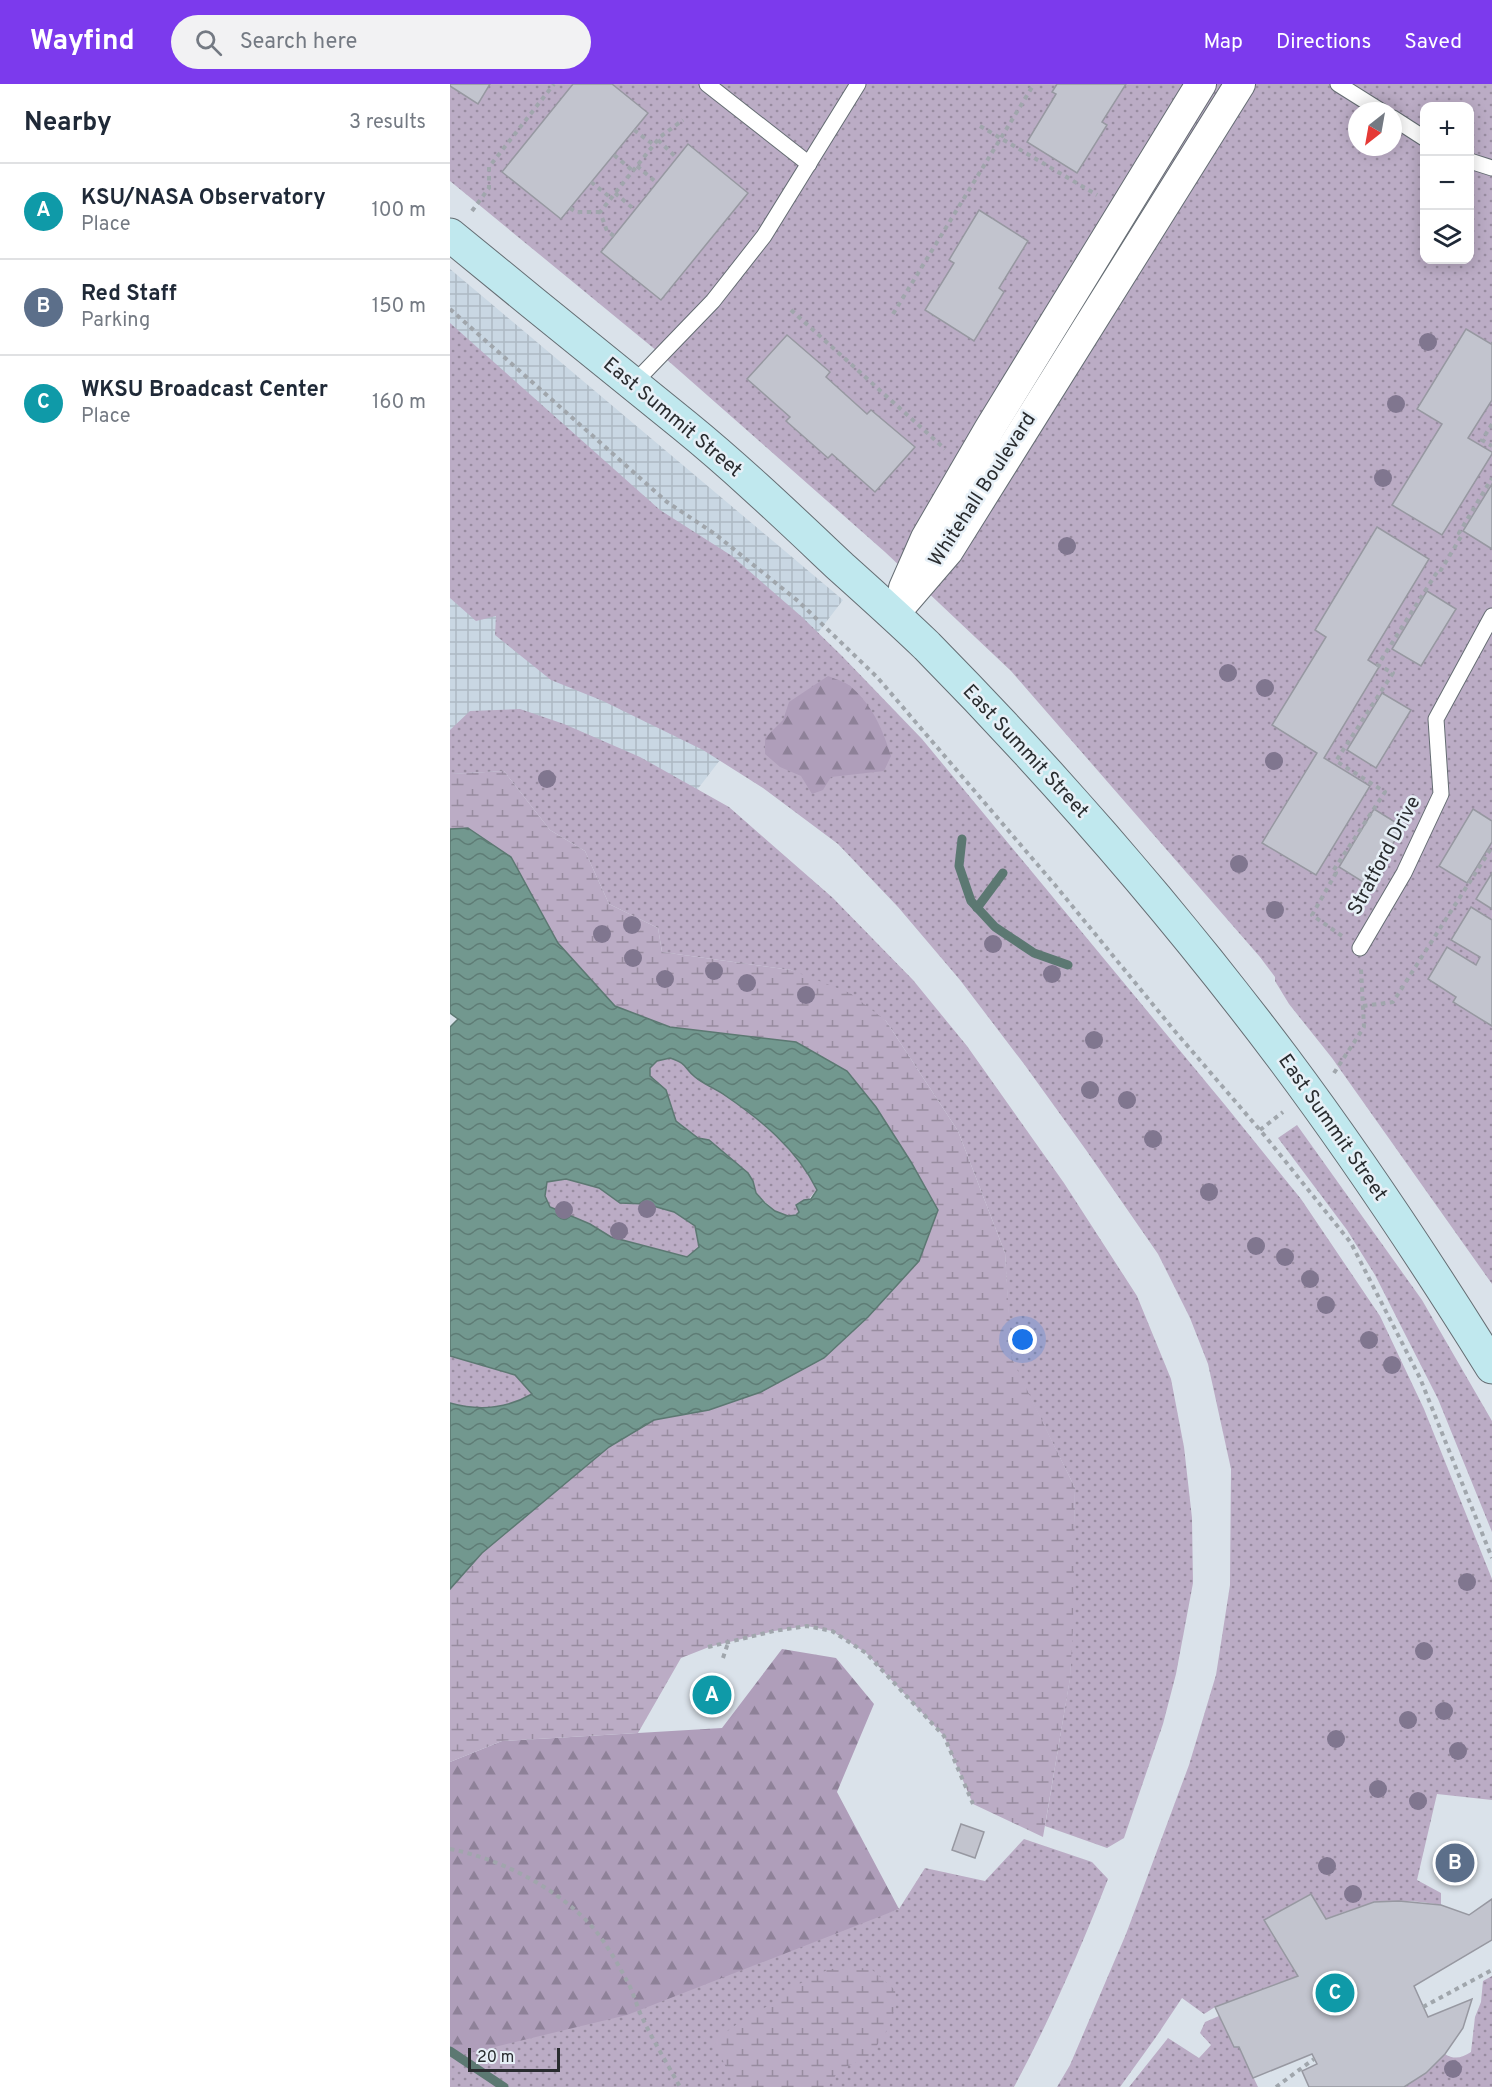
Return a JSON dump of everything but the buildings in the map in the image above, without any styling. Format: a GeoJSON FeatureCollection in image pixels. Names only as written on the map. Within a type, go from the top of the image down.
{"type":"FeatureCollection","features":[{"type":"Feature","properties":{"kind":"main road","name":"East Summit Street"},"geometry":{"type":"LineString","coordinates":[[452,236],[686,427],[754,486],[925,645],[996,719],[1094,827],[1201,953],[1308,1093],[1430,1268],[1492,1366]]}},
{"type":"Feature","properties":{"kind":"street","name":"Whitehall Boulevard"},"geometry":{"type":"LineString","coordinates":[[893,615],[926,538],[990,428],[1201,84]]}},
{"type":"Feature","properties":{"kind":"street","name":"Whitehall Boulevard"},"geometry":{"type":"LineString","coordinates":[[893,615],[948,551],[1240,84]]}},
{"type":"Feature","properties":{"kind":"lane"},"geometry":{"type":"LineString","coordinates":[[707,84],[808,164]]}},
{"type":"Feature","properties":{"kind":"lane"},"geometry":{"type":"LineString","coordinates":[[632,385],[713,301],[764,236],[858,84]]}},
{"type":"Feature","properties":{"kind":"lane"},"geometry":{"type":"LineString","coordinates":[[1338,84],[1367,102]]}},
{"type":"Feature","properties":{"kind":"lane"},"geometry":{"type":"LineString","coordinates":[[1402,124],[1420,135]]}},
{"type":"Feature","properties":{"kind":"lane"},"geometry":{"type":"LineString","coordinates":[[1474,162],[1492,168]]}},
{"type":"Feature","properties":{"kind":"lane","name":"Stratford Drive"},"geometry":{"type":"LineString","coordinates":[[1360,948],[1404,873],[1441,794],[1436,719],[1492,616]]}},
{"type":"Feature","properties":{"kind":"path"},"geometry":{"type":"LineString","coordinates":[[452,236],[489,188],[489,167],[554,84]]}},
{"type":"Feature","properties":{"kind":"path"},"geometry":{"type":"LineString","coordinates":[[893,314],[1034,84]]}},
{"type":"Feature","properties":{"kind":"path"},"geometry":{"type":"LineString","coordinates":[[600,212],[658,140],[683,120]]}},
{"type":"Feature","properties":{"kind":"path"},"geometry":{"type":"LineString","coordinates":[[980,126],[1123,211]]}},
{"type":"Feature","properties":{"kind":"path"},"geometry":{"type":"LineString","coordinates":[[634,130],[654,145]]}},
{"type":"Feature","properties":{"kind":"path"},"geometry":{"type":"LineString","coordinates":[[658,140],[677,158]]}},
{"type":"Feature","properties":{"kind":"path"},"geometry":{"type":"LineString","coordinates":[[614,155],[633,171]]}},
{"type":"Feature","properties":{"kind":"path"},"geometry":{"type":"LineString","coordinates":[[637,166],[657,183]]}},
{"type":"Feature","properties":{"kind":"path"},"geometry":{"type":"LineString","coordinates":[[591,182],[611,198]]}},
{"type":"Feature","properties":{"kind":"path"},"geometry":{"type":"LineString","coordinates":[[615,193],[635,210]]}},
{"type":"Feature","properties":{"kind":"path"},"geometry":{"type":"LineString","coordinates":[[570,208],[576,212],[600,212]]}},
{"type":"Feature","properties":{"kind":"path"},"geometry":{"type":"LineString","coordinates":[[600,212],[608,231],[614,236]]}},
{"type":"Feature","properties":{"kind":"path"},"geometry":{"type":"LineString","coordinates":[[450,309],[667,502],[715,534],[798,601],[877,677],[1040,867],[1173,1029],[1265,1136],[1351,1243],[1420,1378],[1492,1557]]}},
{"type":"Feature","properties":{"kind":"path"},"geometry":{"type":"LineString","coordinates":[[791,310],[952,456]]}},
{"type":"Feature","properties":{"kind":"path"},"geometry":{"type":"LineString","coordinates":[[1492,424],[1482,440],[1492,446]]}},
{"type":"Feature","properties":{"kind":"path"},"geometry":{"type":"LineString","coordinates":[[1308,1093],[1336,1072],[1364,1027],[1360,948],[1312,915],[1336,873],[1333,871],[1385,792],[1336,761],[1393,673],[1378,665],[1425,589],[1439,569],[1441,570],[1462,535],[1459,532],[1492,478]]}},
{"type":"Feature","properties":{"kind":"path"},"geometry":{"type":"LineString","coordinates":[[1363,1006],[1393,1002],[1492,847]]}},
{"type":"Feature","properties":{"kind":"path"},"geometry":{"type":"LineString","coordinates":[[708,1647],[774,1631],[807,1626],[832,1630],[854,1644],[885,1672],[944,1736],[973,1804]]}},
{"type":"Feature","properties":{"kind":"path"},"geometry":{"type":"LineString","coordinates":[[723,1658],[728,1642]]}},
{"type":"Feature","properties":{"kind":"path"},"geometry":{"type":"LineString","coordinates":[[450,1849],[525,1875],[572,1907],[596,1931],[627,1981],[641,2015],[680,2087]]}},
{"type":"Feature","properties":{"kind":"path"},"geometry":{"type":"LineString","coordinates":[[1424,2007],[1492,1970]]}},
{"type":"Feature","properties":{"kind":"path"},"geometry":{"type":"LineString","coordinates":[[1276,2087],[1314,2060]]}},
{"type":"Feature","properties":{"kind":"shaded area"},"geometry":{"type":"Polygon","coordinates":[[[450,269],[843,600],[667,829],[504,771],[450,774],[450,269]]]}},
{"type":"Feature","properties":{"kind":"green space"},"geometry":{"type":"Polygon","coordinates":[[[450,84],[1492,84],[1492,1284],[1332,1058],[1289,1004],[1275,981],[1275,977],[1260,957],[1011,671],[885,552],[657,351],[450,181],[450,84]]]}},
{"type":"Feature","properties":{"kind":"green space"},"geometry":{"type":"Polygon","coordinates":[[[450,323],[660,510],[732,556],[802,617],[922,739],[1301,1199],[1380,1316],[1424,1409],[1492,1579],[1492,1800],[1437,1794],[1417,1880],[1441,1893],[1441,1905],[1409,1901],[1382,1902],[1356,1908],[1326,1919],[1310,1894],[1265,1920],[1298,1976],[1215,2007],[1204,2014],[1182,1998],[1120,2087],[1057,2087],[1070,2065],[1126,1934],[1189,1765],[1216,1675],[1230,1585],[1231,1469],[1208,1364],[1190,1318],[1158,1254],[1086,1150],[960,980],[898,907],[838,844],[763,788],[703,750],[603,701],[551,680],[495,635],[496,616],[476,621],[450,598],[450,323]]]}},
{"type":"Feature","properties":{"kind":"green space"},"geometry":{"type":"Polygon","coordinates":[[[828,676],[848,684],[865,701],[880,727],[891,756],[884,771],[831,777],[823,790],[812,794],[801,776],[780,767],[765,754],[765,738],[783,720],[789,702],[828,676]]]}},
{"type":"Feature","properties":{"kind":"green space"},"geometry":{"type":"Polygon","coordinates":[[[520,709],[564,724],[640,757],[729,807],[833,898],[913,980],[967,1046],[1064,1183],[1137,1296],[1171,1379],[1184,1447],[1192,1518],[1193,1583],[1176,1674],[1163,1724],[1124,1838],[1107,1848],[1045,1826],[1070,1678],[1075,1488],[1011,1359],[1005,1253],[958,1131],[886,1021],[791,970],[662,952],[658,928],[609,904],[585,851],[550,830],[504,771],[450,774],[450,730],[470,711],[520,709]]]}},
{"type":"Feature","properties":{"kind":"green space"},"geometry":{"type":"Polygon","coordinates":[[[504,771],[550,830],[585,851],[609,904],[658,928],[662,952],[791,970],[850,993],[886,1021],[958,1131],[1005,1253],[1012,1359],[1075,1488],[1070,1679],[1043,1837],[973,1804],[944,1736],[866,1653],[832,1631],[807,1626],[774,1631],[709,1647],[681,1658],[638,1733],[502,1741],[450,1762],[450,1589],[482,1553],[609,1447],[654,1420],[709,1410],[938,1210],[876,1107],[732,1036],[670,1027],[615,1006],[558,943],[511,857],[468,828],[450,829],[450,774],[504,771]]]}},
{"type":"Feature","properties":{"kind":"green space"},"geometry":{"type":"Polygon","coordinates":[[[670,1058],[683,1064],[691,1074],[750,1114],[776,1136],[799,1161],[817,1189],[796,1215],[788,1216],[775,1211],[756,1193],[753,1182],[709,1140],[698,1138],[676,1121],[666,1090],[650,1076],[650,1068],[657,1061],[670,1058]]]}},
{"type":"Feature","properties":{"kind":"green space"},"geometry":{"type":"Polygon","coordinates":[[[1297,1125],[1422,1300],[1492,1421],[1492,1532],[1438,1399],[1375,1275],[1347,1230],[1278,1138],[1297,1125]]]}},
{"type":"Feature","properties":{"kind":"green space"},"geometry":{"type":"Polygon","coordinates":[[[566,1179],[599,1188],[620,1203],[646,1204],[674,1212],[695,1226],[699,1247],[687,1257],[611,1237],[590,1224],[550,1207],[545,1197],[547,1182],[566,1179]]]}},
{"type":"Feature","properties":{"kind":"green space"},"geometry":{"type":"Polygon","coordinates":[[[450,1356],[515,1375],[532,1394],[502,1406],[482,1408],[450,1403],[450,1356]]]}},
{"type":"Feature","properties":{"kind":"green space"},"geometry":{"type":"Polygon","coordinates":[[[782,1649],[836,1658],[874,1704],[837,1792],[899,1909],[627,2015],[461,2055],[450,2049],[450,1762],[502,1741],[722,1728],[782,1649]]]}},
{"type":"Feature","properties":{"kind":"green space"},"geometry":{"type":"Polygon","coordinates":[[[1024,1839],[1092,1862],[1108,1879],[1064,1985],[1014,2087],[450,2087],[450,2049],[461,2055],[899,1909],[925,1868],[985,1881],[1024,1839]]]}},
{"type":"Feature","properties":{"kind":"green space"},"geometry":{"type":"Polygon","coordinates":[[[870,1968],[895,1990],[896,2005],[889,2027],[870,2056],[839,2070],[828,2087],[741,2087],[728,2072],[714,2041],[748,2016],[776,2002],[789,1989],[829,1969],[870,1968]]]}},
{"type":"Feature","properties":{"kind":"green space"},"geometry":{"type":"Polygon","coordinates":[[[1492,1976],[1492,2087],[1404,2087],[1426,2073],[1445,2054],[1458,2057],[1471,2052],[1475,2017],[1481,2002],[1483,1981],[1492,1976]]]}},
{"type":"Feature","properties":{"kind":"green space"},"geometry":{"type":"Polygon","coordinates":[[[1219,2016],[1234,2047],[1239,2047],[1258,2087],[1129,2087],[1168,2038],[1199,2058],[1211,2045],[1200,2033],[1205,2022],[1219,2016]]]}},
{"type":"Feature","properties":{"kind":"water"},"geometry":{"type":"Polygon","coordinates":[[[468,828],[511,857],[558,943],[615,1006],[670,1027],[796,1042],[847,1071],[876,1107],[938,1210],[919,1261],[868,1317],[824,1358],[761,1392],[709,1410],[654,1420],[609,1447],[482,1553],[450,1589],[450,1403],[481,1408],[502,1406],[532,1394],[515,1375],[450,1356],[450,1027],[458,1019],[450,1013],[450,829],[468,828]],[[670,1058],[657,1061],[650,1068],[650,1076],[666,1090],[676,1121],[698,1138],[709,1140],[748,1173],[756,1193],[775,1211],[788,1216],[796,1215],[799,1212],[796,1205],[811,1199],[817,1190],[799,1161],[764,1125],[723,1094],[691,1074],[683,1064],[670,1058]],[[566,1179],[547,1182],[545,1196],[550,1207],[590,1224],[611,1237],[687,1257],[699,1247],[695,1226],[674,1212],[646,1204],[620,1203],[599,1188],[566,1179]]]}},
{"type":"Feature","properties":{"kind":"waterway"},"geometry":{"type":"LineString","coordinates":[[962,839],[959,866],[971,901],[995,927],[1034,953],[1068,965]]}},
{"type":"Feature","properties":{"kind":"waterway"},"geometry":{"type":"LineString","coordinates":[[977,908],[1003,873]]}},
{"type":"Feature","properties":{"kind":"waterway"},"geometry":{"type":"LineString","coordinates":[[450,2051],[504,2087]]}},
{"type":"Feature","properties":{"kind":"place","name":"KSU/NASA Observatory"},"geometry":{"type":"Point","coordinates":[712,1695]}},
{"type":"Feature","properties":{"kind":"place","name":"Red Staff"},"geometry":{"type":"Point","coordinates":[1455,1863]}},
{"type":"Feature","properties":{"kind":"place","name":"WKSU Broadcast Center"},"geometry":{"type":"Point","coordinates":[1335,1993]}}]}
